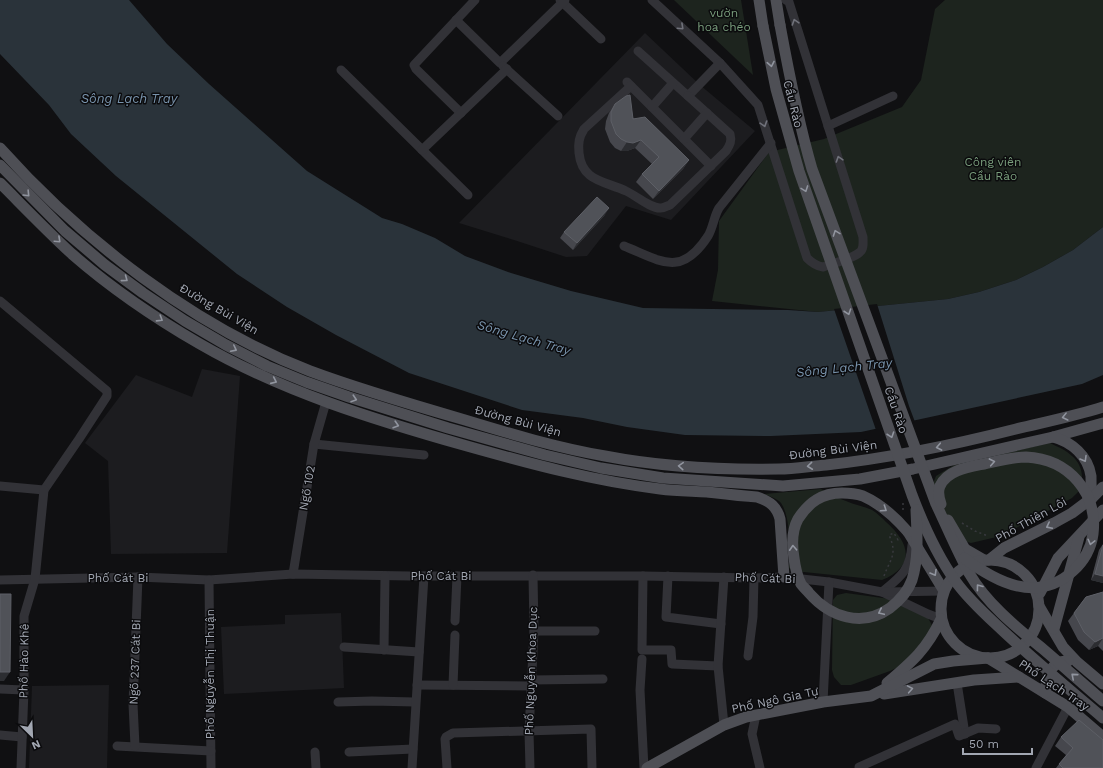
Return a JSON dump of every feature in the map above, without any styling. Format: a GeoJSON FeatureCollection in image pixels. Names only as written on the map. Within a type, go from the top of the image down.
{"type":"FeatureCollection","features":[{"type":"Feature","properties":{"kind":"main road","name":"Cầu Rào"},"geometry":{"type":"LineString","coordinates":[[759,0],[776,89],[799,171],[915,504],[945,564],[971,600],[1025,652],[1103,718]]}},
{"type":"Feature","properties":{"kind":"main road","name":"Cầu Rào"},"geometry":{"type":"LineString","coordinates":[[776,0],[791,86],[812,169],[936,504],[961,556],[980,588],[1008,620],[1103,701]]}},
{"type":"Feature","properties":{"kind":"main road","name":"Đường Bùi Viện"},"geometry":{"type":"LineString","coordinates":[[0,148],[37,188],[68,217],[114,256],[151,284],[232,334],[272,354],[317,373],[449,416],[548,444],[604,456],[662,465],[719,469],[783,469],[852,462],[910,453],[970,441],[1103,407]]}},
{"type":"Feature","properties":{"kind":"main road"},"geometry":{"type":"LineString","coordinates":[[0,165],[65,231],[137,289],[185,322],[267,366],[356,400],[545,455],[601,468],[663,478],[783,486],[860,479],[921,468],[1054,437],[1103,423]]}},
{"type":"Feature","properties":{"kind":"main road"},"geometry":{"type":"LineString","coordinates":[[0,183],[32,216],[73,254],[114,287],[155,316],[199,344],[238,365],[275,382],[326,402],[442,439],[559,471],[662,490],[757,497],[765,500],[772,504],[778,511],[780,519],[784,577]]}},
{"type":"Feature","properties":{"kind":"main road"},"geometry":{"type":"LineString","coordinates":[[1054,437],[1065,440],[1081,454],[1087,464],[1090,475],[1092,498]]}},
{"type":"Feature","properties":{"kind":"main road"},"geometry":{"type":"LineString","coordinates":[[961,556],[976,567],[1000,580],[1019,587],[1040,588],[1060,580],[1077,568],[1088,552],[1092,542],[1094,522],[1091,504],[1088,495],[1076,479],[1063,468],[1045,460],[1026,457],[967,467],[950,474],[940,486],[938,493],[942,506],[965,550],[986,560]]}},
{"type":"Feature","properties":{"kind":"main road"},"geometry":{"type":"LineString","coordinates":[[662,490],[663,478]]}},
{"type":"Feature","properties":{"kind":"main road","name":"Phố Thiên Lôi"},"geometry":{"type":"LineString","coordinates":[[986,560],[1004,548],[1054,523],[1092,498],[1103,487]]}},
{"type":"Feature","properties":{"kind":"main road"},"geometry":{"type":"LineString","coordinates":[[915,504],[917,553],[912,582],[894,604],[885,611],[866,618],[848,618],[828,610],[818,603],[801,584],[792,551],[797,521],[805,509],[814,500],[826,495],[849,493],[863,496],[891,514],[907,536],[927,562],[944,590]]}},
{"type":"Feature","properties":{"kind":"main road"},"geometry":{"type":"LineString","coordinates":[[1103,510],[1058,558],[1039,602],[1039,614],[1035,629],[1027,641],[1016,651],[1002,657],[988,658],[972,655],[958,647],[947,634],[941,619],[940,605],[944,590],[950,579],[960,570],[971,564],[986,560],[1002,561],[1015,566],[1025,574],[1033,585],[1039,602],[1063,647],[1076,662],[1103,684]]}},
{"type":"Feature","properties":{"kind":"main road"},"geometry":{"type":"LineString","coordinates":[[1054,629],[1080,533]]}},
{"type":"Feature","properties":{"kind":"main road"},"geometry":{"type":"LineString","coordinates":[[871,696],[901,672],[920,654],[934,634],[941,619]]}},
{"type":"Feature","properties":{"kind":"main road","name":"Phố Ngô Gia Tự"},"geometry":{"type":"LineString","coordinates":[[646,768],[724,725],[756,715],[823,702],[871,696],[934,664],[988,658]]}},
{"type":"Feature","properties":{"kind":"main road","name":"Phố Lạch Tray"},"geometry":{"type":"LineString","coordinates":[[988,658],[1068,707],[1103,737]]}},
{"type":"Feature","properties":{"kind":"main road"},"geometry":{"type":"LineString","coordinates":[[1045,693],[1046,678],[1052,668],[1065,661],[1076,662]]}},
{"type":"Feature","properties":{"kind":"main road"},"geometry":{"type":"LineString","coordinates":[[871,696],[957,683],[1019,677]]}},
{"type":"Feature","properties":{"kind":"street"},"geometry":{"type":"LineString","coordinates":[[461,113],[416,69],[414,65],[475,0]]}},
{"type":"Feature","properties":{"kind":"street"},"geometry":{"type":"LineString","coordinates":[[652,0],[720,63],[758,105],[807,258],[812,263],[823,267],[855,256],[861,252],[863,237],[789,2],[786,0]]}},
{"type":"Feature","properties":{"kind":"street"},"geometry":{"type":"LineString","coordinates":[[500,63],[562,1],[601,40]]}},
{"type":"Feature","properties":{"kind":"street"},"geometry":{"type":"LineString","coordinates":[[456,20],[558,116]]}},
{"type":"Feature","properties":{"kind":"street"},"geometry":{"type":"LineString","coordinates":[[638,51],[730,134],[731,139],[726,151],[711,166],[670,205],[662,208],[652,206],[636,195],[593,178],[583,168],[579,158],[578,147],[580,137],[584,129],[629,84],[711,166]]}},
{"type":"Feature","properties":{"kind":"street"},"geometry":{"type":"LineString","coordinates":[[688,96],[720,63]]}},
{"type":"Feature","properties":{"kind":"street"},"geometry":{"type":"LineString","coordinates":[[422,150],[507,69]]}},
{"type":"Feature","properties":{"kind":"street"},"geometry":{"type":"LineString","coordinates":[[341,70],[468,195]]}},
{"type":"Feature","properties":{"kind":"street"},"geometry":{"type":"LineString","coordinates":[[652,107],[673,83]]}},
{"type":"Feature","properties":{"kind":"street"},"geometry":{"type":"LineString","coordinates":[[828,126],[893,96]]}},
{"type":"Feature","properties":{"kind":"street"},"geometry":{"type":"LineString","coordinates":[[684,139],[707,113]]}},
{"type":"Feature","properties":{"kind":"street"},"geometry":{"type":"LineString","coordinates":[[624,246],[664,263],[677,263],[686,260],[694,254],[709,235],[715,215],[719,208],[770,143]]}},
{"type":"Feature","properties":{"kind":"street"},"geometry":{"type":"LineString","coordinates":[[0,301],[107,392],[107,396],[79,440],[44,490],[0,486]]}},
{"type":"Feature","properties":{"kind":"street","name":"Ngõ 102"},"geometry":{"type":"LineString","coordinates":[[292,574],[314,444],[326,402]]}},
{"type":"Feature","properties":{"kind":"street"},"geometry":{"type":"LineString","coordinates":[[314,444],[424,455]]}},
{"type":"Feature","properties":{"kind":"street","name":"Phố Hào Khê"},"geometry":{"type":"LineString","coordinates":[[21,768],[24,690],[24,616],[35,579],[44,490]]}},
{"type":"Feature","properties":{"kind":"street"},"geometry":{"type":"LineString","coordinates":[[882,592],[905,572],[911,556],[907,536]]}},
{"type":"Feature","properties":{"kind":"street","name":"Phố Cát Bi"},"geometry":{"type":"LineString","coordinates":[[0,580],[138,577],[209,580],[292,574],[385,576],[533,575],[754,578],[784,577],[829,582],[882,592],[944,590]]}},
{"type":"Feature","properties":{"kind":"street","name":"Phố Nguyễn Khoa Dục"},"geometry":{"type":"LineString","coordinates":[[530,768],[529,732],[534,631],[533,575]]}},
{"type":"Feature","properties":{"kind":"street"},"geometry":{"type":"LineString","coordinates":[[384,650],[385,576]]}},
{"type":"Feature","properties":{"kind":"street"},"geometry":{"type":"LineString","coordinates":[[412,768],[424,576]]}},
{"type":"Feature","properties":{"kind":"street"},"geometry":{"type":"LineString","coordinates":[[455,621],[457,576]]}},
{"type":"Feature","properties":{"kind":"street"},"geometry":{"type":"LineString","coordinates":[[643,576],[640,690],[646,768]]}},
{"type":"Feature","properties":{"kind":"street"},"geometry":{"type":"LineString","coordinates":[[668,576],[666,616],[721,624]]}},
{"type":"Feature","properties":{"kind":"street","name":"Ngõ 237 Cát Bi"},"geometry":{"type":"LineString","coordinates":[[135,746],[133,704],[138,577]]}},
{"type":"Feature","properties":{"kind":"street"},"geometry":{"type":"LineString","coordinates":[[724,577],[718,666],[724,725]]}},
{"type":"Feature","properties":{"kind":"street"},"geometry":{"type":"LineString","coordinates":[[748,656],[753,617],[754,578]]}},
{"type":"Feature","properties":{"kind":"street","name":"Phố Nguyễn Thị Thuận"},"geometry":{"type":"LineString","coordinates":[[209,580],[211,768]]}},
{"type":"Feature","properties":{"kind":"street"},"geometry":{"type":"LineString","coordinates":[[823,702],[829,582]]}},
{"type":"Feature","properties":{"kind":"street","name":"Phố Cát Bi"},"geometry":{"type":"LineString","coordinates":[[882,592],[941,619]]}},
{"type":"Feature","properties":{"kind":"street"},"geometry":{"type":"LineString","coordinates":[[534,631],[595,631]]}},
{"type":"Feature","properties":{"kind":"street"},"geometry":{"type":"LineString","coordinates":[[453,685],[455,635]]}},
{"type":"Feature","properties":{"kind":"street"},"geometry":{"type":"LineString","coordinates":[[344,648],[419,652]]}},
{"type":"Feature","properties":{"kind":"street"},"geometry":{"type":"LineString","coordinates":[[642,655],[670,650],[672,664],[718,666]]}},
{"type":"Feature","properties":{"kind":"street"},"geometry":{"type":"LineString","coordinates":[[417,685],[531,683],[603,679]]}},
{"type":"Feature","properties":{"kind":"street"},"geometry":{"type":"LineString","coordinates":[[957,683],[964,734]]}},
{"type":"Feature","properties":{"kind":"street"},"geometry":{"type":"LineString","coordinates":[[0,689],[24,690]]}},
{"type":"Feature","properties":{"kind":"street"},"geometry":{"type":"LineString","coordinates":[[338,702],[415,702]]}},
{"type":"Feature","properties":{"kind":"street"},"geometry":{"type":"LineString","coordinates":[[1036,768],[1068,707]]}},
{"type":"Feature","properties":{"kind":"street"},"geometry":{"type":"LineString","coordinates":[[756,715],[752,734],[760,768]]}},
{"type":"Feature","properties":{"kind":"street"},"geometry":{"type":"LineString","coordinates":[[860,768],[859,766],[954,724],[959,736],[978,728],[996,728]]}},
{"type":"Feature","properties":{"kind":"street"},"geometry":{"type":"LineString","coordinates":[[447,768],[446,736],[453,732],[529,732],[591,729],[592,768]]}},
{"type":"Feature","properties":{"kind":"street"},"geometry":{"type":"LineString","coordinates":[[0,735],[22,737]]}},
{"type":"Feature","properties":{"kind":"street"},"geometry":{"type":"LineString","coordinates":[[117,746],[211,751]]}},
{"type":"Feature","properties":{"kind":"street"},"geometry":{"type":"LineString","coordinates":[[349,752],[413,749]]}},
{"type":"Feature","properties":{"kind":"street"},"geometry":{"type":"LineString","coordinates":[[315,752],[316,768]]}},
{"type":"Feature","properties":{"kind":"path"},"geometry":{"type":"LineString","coordinates":[[903,503],[904,516]]}},
{"type":"Feature","properties":{"kind":"path"},"geometry":{"type":"LineString","coordinates":[[962,523],[975,532],[988,536]]}},
{"type":"Feature","properties":{"kind":"path"},"geometry":{"type":"LineString","coordinates":[[884,576],[894,554],[893,543],[889,535],[894,533],[898,540],[907,536]]}},
{"type":"Feature","properties":{"kind":"shaded area"},"geometry":{"type":"Polygon","coordinates":[[[645,33],[700,85],[755,131],[671,220],[626,206],[587,256],[566,257],[459,223],[645,33]]]}},
{"type":"Feature","properties":{"kind":"shaded area"},"geometry":{"type":"Polygon","coordinates":[[[202,369],[240,376],[227,553],[111,554],[108,461],[85,443],[136,375],[192,397],[202,369]]]}},
{"type":"Feature","properties":{"kind":"shaded area"},"geometry":{"type":"Polygon","coordinates":[[[341,613],[344,688],[224,694],[221,627],[285,624],[285,615],[341,613]]]}},
{"type":"Feature","properties":{"kind":"shaded area"},"geometry":{"type":"Polygon","coordinates":[[[109,685],[107,768],[29,768],[32,686],[109,685]]]}},
{"type":"Feature","properties":{"kind":"green space","name":"vườn hoa chéo"},"geometry":{"type":"Polygon","coordinates":[[[674,0],[741,0],[753,75],[674,0]]]}},
{"type":"Feature","properties":{"kind":"green space","name":"Công viên Cầu Rào"},"geometry":{"type":"Polygon","coordinates":[[[945,0],[1103,0],[1103,227],[1073,250],[1016,280],[979,292],[948,299],[818,312],[712,301],[718,270],[719,221],[769,152],[824,139],[902,107],[921,80],[935,9],[945,0]]]}},
{"type":"Feature","properties":{"kind":"green space"},"geometry":{"type":"Polygon","coordinates":[[[1050,443],[1067,452],[1078,463],[1082,472],[1082,482],[1079,491],[1072,498],[1001,536],[971,543],[956,539],[932,486],[936,476],[954,465],[1050,443]]]}},
{"type":"Feature","properties":{"kind":"green space"},"geometry":{"type":"Polygon","coordinates":[[[821,489],[852,504],[872,510],[894,530],[904,546],[906,554],[905,561],[900,568],[882,580],[794,571],[789,568],[790,552],[787,517],[780,502],[764,494],[821,489]]]}},
{"type":"Feature","properties":{"kind":"green space"},"geometry":{"type":"Polygon","coordinates":[[[846,593],[890,599],[928,618],[933,627],[905,664],[851,685],[841,685],[834,677],[832,670],[833,600],[837,595],[846,593]]]}},
{"type":"Feature","properties":{"kind":"water","name":"Sông Lạch Tray"},"geometry":{"type":"Polygon","coordinates":[[[0,0],[129,0],[167,44],[209,84],[307,171],[382,218],[402,224],[435,238],[465,256],[511,273],[571,291],[643,308],[788,310],[818,312],[948,299],[979,292],[1016,280],[1073,250],[1103,227],[1103,375],[1082,384],[861,432],[771,436],[685,435],[627,427],[583,418],[522,410],[409,373],[336,335],[287,307],[237,274],[116,176],[71,134],[49,105],[0,54],[0,0]]]}},
{"type":"Feature","properties":{"kind":"pier"},"geometry":{"type":"Polygon","coordinates":[[[877,304],[915,422],[876,430],[834,309],[877,304]]]}},
{"type":"Feature","properties":{"kind":"building"},"geometry":{"type":"Polygon","coordinates":[[[630,95],[633,119],[645,117],[689,160],[659,191],[642,174],[659,157],[641,140],[633,143],[621,139],[616,134],[611,121],[611,112],[615,104],[626,96],[630,95]]]}},
{"type":"Feature","properties":{"kind":"building"},"geometry":{"type":"Polygon","coordinates":[[[597,197],[609,208],[577,243],[564,232],[597,197]]]}},
{"type":"Feature","properties":{"kind":"building"},"geometry":{"type":"Polygon","coordinates":[[[1103,545],[1103,576],[1095,574],[1103,545]]]}},
{"type":"Feature","properties":{"kind":"building"},"geometry":{"type":"Polygon","coordinates":[[[1103,592],[1103,638],[1095,642],[1084,632],[1074,613],[1086,597],[1103,592]]]}},
{"type":"Feature","properties":{"kind":"building"},"geometry":{"type":"Polygon","coordinates":[[[0,594],[11,594],[10,672],[0,672],[0,594]]]}},
{"type":"Feature","properties":{"kind":"building"},"geometry":{"type":"Polygon","coordinates":[[[1079,720],[1103,740],[1103,768],[1063,768],[1059,764],[1073,748],[1061,737],[1079,720]]]}}]}
